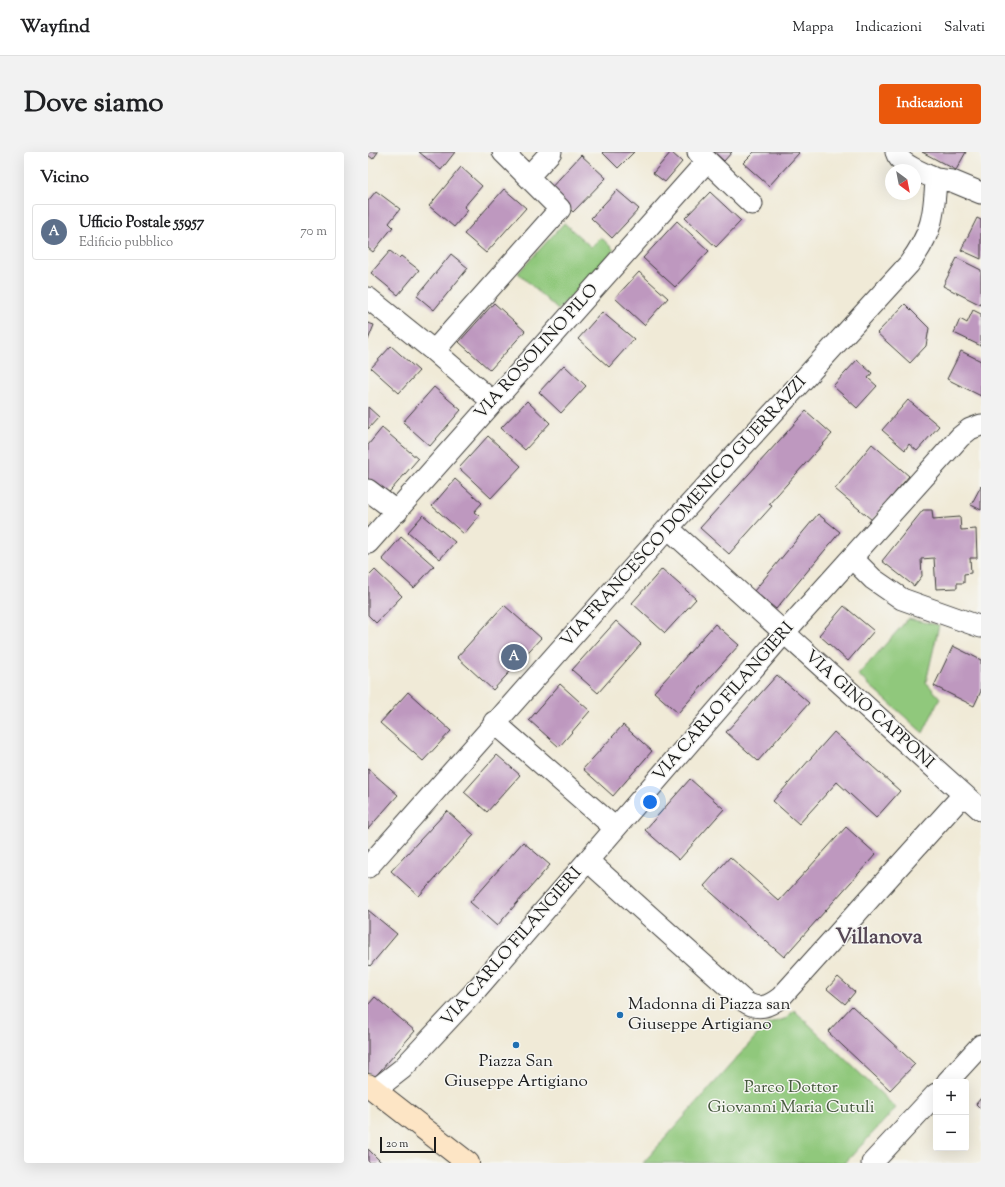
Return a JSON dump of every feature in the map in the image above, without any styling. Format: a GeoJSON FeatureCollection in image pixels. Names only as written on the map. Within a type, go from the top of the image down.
{"type":"FeatureCollection","features":[{"type":"Feature","properties":{"kind":"main road"},"geometry":{"type":"LineString","coordinates":[[371,1088],[468,1163]]}},
{"type":"Feature","properties":{"kind":"street"},"geometry":{"type":"LineString","coordinates":[[434,350],[560,209],[503,152]]}},
{"type":"Feature","properties":{"kind":"street"},"geometry":{"type":"LineString","coordinates":[[528,177],[551,152]]}},
{"type":"Feature","properties":{"kind":"street"},"geometry":{"type":"LineString","coordinates":[[896,152],[898,158],[903,162],[936,179],[952,181],[981,193]]}},
{"type":"Feature","properties":{"kind":"street"},"geometry":{"type":"LineString","coordinates":[[702,156],[752,204]]}},
{"type":"Feature","properties":{"kind":"street","name":"VIA ROSOLINO PILO"},"geometry":{"type":"LineString","coordinates":[[368,543],[493,402],[702,156]]}},
{"type":"Feature","properties":{"kind":"street","name":"VIA FRANCESCO DOMENICO GUERRAZZI"},"geometry":{"type":"LineString","coordinates":[[368,867],[494,722],[668,528],[910,264],[928,234],[934,208],[936,179]]}},
{"type":"Feature","properties":{"kind":"street"},"geometry":{"type":"LineString","coordinates":[[368,298],[434,350],[493,402]]}},
{"type":"Feature","properties":{"kind":"street","name":"VIA CARLO FILANGIERI"},"geometry":{"type":"LineString","coordinates":[[371,1088],[402,1069],[476,991],[784,633],[960,437],[970,429],[981,425]]}},
{"type":"Feature","properties":{"kind":"street"},"geometry":{"type":"LineString","coordinates":[[368,490],[397,512]]}},
{"type":"Feature","properties":{"kind":"street","name":"VIA GINO CAPPONI"},"geometry":{"type":"LineString","coordinates":[[668,528],[981,810]]}},
{"type":"Feature","properties":{"kind":"street"},"geometry":{"type":"LineString","coordinates":[[852,558],[873,579],[902,599],[981,627]]}},
{"type":"Feature","properties":{"kind":"street"},"geometry":{"type":"LineString","coordinates":[[494,722],[615,828]]}},
{"type":"Feature","properties":{"kind":"street"},"geometry":{"type":"LineString","coordinates":[[588,861],[744,1001],[752,1006],[761,1008],[772,1004],[781,997],[963,795]]}},
{"type":"Feature","properties":{"kind":"street"},"geometry":{"type":"LineString","coordinates":[[950,1079],[981,1045]]}},
{"type":"Feature","properties":{"kind":"street"},"geometry":{"type":"LineString","coordinates":[[872,1163],[933,1097]]}},
{"type":"Feature","properties":{"kind":"green space"},"geometry":{"type":"Polygon","coordinates":[[[564,223],[591,247],[601,237],[614,250],[558,310],[518,273],[564,223]]]}},
{"type":"Feature","properties":{"kind":"green space"},"geometry":{"type":"Polygon","coordinates":[[[908,619],[939,625],[926,682],[940,698],[923,733],[858,675],[908,619]]]}},
{"type":"Feature","properties":{"kind":"green space","name":"Parco Dottor Giovanni Maria Cutuli"},"geometry":{"type":"Polygon","coordinates":[[[794,1010],[896,1108],[845,1163],[643,1163],[766,1025],[787,1018],[794,1010]]]}},
{"type":"Feature","properties":{"kind":"building"},"geometry":{"type":"Polygon","coordinates":[[[368,152],[378,152],[373,159],[368,155],[368,152]]]}},
{"type":"Feature","properties":{"kind":"building"},"geometry":{"type":"Polygon","coordinates":[[[419,152],[455,152],[441,170],[419,152]]]}},
{"type":"Feature","properties":{"kind":"building"},"geometry":{"type":"Polygon","coordinates":[[[602,152],[634,152],[618,168],[602,152]]]}},
{"type":"Feature","properties":{"kind":"building"},"geometry":{"type":"Polygon","coordinates":[[[671,152],[682,162],[665,182],[653,173],[671,152]]]}},
{"type":"Feature","properties":{"kind":"building"},"geometry":{"type":"Polygon","coordinates":[[[714,152],[732,152],[724,161],[714,152]]]}},
{"type":"Feature","properties":{"kind":"building"},"geometry":{"type":"Polygon","coordinates":[[[754,152],[799,153],[769,186],[743,163],[754,152]]]}},
{"type":"Feature","properties":{"kind":"building"},"geometry":{"type":"Polygon","coordinates":[[[922,152],[966,152],[956,170],[922,152]]]}},
{"type":"Feature","properties":{"kind":"building"},"geometry":{"type":"Polygon","coordinates":[[[581,155],[606,178],[573,212],[549,190],[581,155]]]}},
{"type":"Feature","properties":{"kind":"building"},"geometry":{"type":"Polygon","coordinates":[[[461,167],[482,186],[464,207],[468,210],[454,227],[429,206],[461,167]]]}},
{"type":"Feature","properties":{"kind":"building"},"geometry":{"type":"Polygon","coordinates":[[[504,189],[526,208],[486,253],[464,234],[504,189]]]}},
{"type":"Feature","properties":{"kind":"building"},"geometry":{"type":"Polygon","coordinates":[[[617,190],[639,209],[612,238],[591,218],[617,190]]]}},
{"type":"Feature","properties":{"kind":"building"},"geometry":{"type":"Polygon","coordinates":[[[376,191],[400,209],[389,223],[393,227],[373,252],[368,248],[368,201],[376,191]]]}},
{"type":"Feature","properties":{"kind":"building"},"geometry":{"type":"Polygon","coordinates":[[[710,192],[741,221],[716,247],[685,218],[710,192]]]}},
{"type":"Feature","properties":{"kind":"building"},"geometry":{"type":"Polygon","coordinates":[[[977,218],[981,220],[981,259],[961,250],[977,218]]]}},
{"type":"Feature","properties":{"kind":"building"},"geometry":{"type":"Polygon","coordinates":[[[677,221],[709,251],[675,287],[643,258],[677,221]]]}},
{"type":"Feature","properties":{"kind":"building"},"geometry":{"type":"Polygon","coordinates":[[[390,251],[399,258],[401,256],[419,270],[398,295],[371,273],[390,251]]]}},
{"type":"Feature","properties":{"kind":"building"},"geometry":{"type":"Polygon","coordinates":[[[451,254],[468,268],[434,310],[417,296],[451,254]]]}},
{"type":"Feature","properties":{"kind":"building"},"geometry":{"type":"Polygon","coordinates":[[[957,258],[981,270],[981,305],[943,286],[957,258]]]}},
{"type":"Feature","properties":{"kind":"building"},"geometry":{"type":"Polygon","coordinates":[[[639,272],[668,298],[644,325],[615,298],[639,272]]]}},
{"type":"Feature","properties":{"kind":"building"},"geometry":{"type":"Polygon","coordinates":[[[494,303],[525,331],[490,370],[459,342],[494,303]]]}},
{"type":"Feature","properties":{"kind":"building"},"geometry":{"type":"Polygon","coordinates":[[[905,304],[929,328],[926,346],[910,363],[877,333],[905,304]]]}},
{"type":"Feature","properties":{"kind":"building"},"geometry":{"type":"Polygon","coordinates":[[[973,310],[981,314],[981,346],[954,333],[960,319],[967,323],[973,310]]]}},
{"type":"Feature","properties":{"kind":"building"},"geometry":{"type":"Polygon","coordinates":[[[602,312],[634,339],[609,367],[578,339],[602,312]]]}},
{"type":"Feature","properties":{"kind":"building"},"geometry":{"type":"Polygon","coordinates":[[[368,323],[374,325],[368,340],[368,323]]]}},
{"type":"Feature","properties":{"kind":"building"},"geometry":{"type":"Polygon","coordinates":[[[391,346],[419,371],[399,393],[371,368],[391,346]]]}},
{"type":"Feature","properties":{"kind":"building"},"geometry":{"type":"Polygon","coordinates":[[[961,351],[981,361],[981,396],[947,379],[961,351]]]}},
{"type":"Feature","properties":{"kind":"building"},"geometry":{"type":"Polygon","coordinates":[[[857,360],[872,373],[868,378],[877,386],[857,408],[833,386],[857,360]]]}},
{"type":"Feature","properties":{"kind":"building"},"geometry":{"type":"Polygon","coordinates":[[[564,365],[586,386],[561,413],[539,392],[564,365]]]}},
{"type":"Feature","properties":{"kind":"building"},"geometry":{"type":"Polygon","coordinates":[[[434,387],[461,410],[430,446],[403,422],[434,387]]]}},
{"type":"Feature","properties":{"kind":"building"},"geometry":{"type":"Polygon","coordinates":[[[908,400],[939,426],[917,451],[909,444],[905,450],[882,430],[908,400]]]}},
{"type":"Feature","properties":{"kind":"building"},"geometry":{"type":"Polygon","coordinates":[[[527,401],[550,423],[525,450],[501,428],[527,401]]]}},
{"type":"Feature","properties":{"kind":"building"},"geometry":{"type":"Polygon","coordinates":[[[368,407],[379,417],[368,429],[368,407]]]}},
{"type":"Feature","properties":{"kind":"building"},"geometry":{"type":"Polygon","coordinates":[[[806,411],[832,434],[769,504],[772,506],[729,554],[700,528],[806,411]]]}},
{"type":"Feature","properties":{"kind":"building"},"geometry":{"type":"Polygon","coordinates":[[[382,428],[418,459],[385,497],[368,482],[368,445],[382,428]]]}},
{"type":"Feature","properties":{"kind":"building"},"geometry":{"type":"Polygon","coordinates":[[[488,436],[521,466],[491,498],[459,468],[488,436]]]}},
{"type":"Feature","properties":{"kind":"building"},"geometry":{"type":"Polygon","coordinates":[[[872,444],[909,476],[872,520],[835,489],[872,444]]]}},
{"type":"Feature","properties":{"kind":"building"},"geometry":{"type":"Polygon","coordinates":[[[455,479],[482,503],[474,512],[479,516],[464,534],[432,506],[455,479]]]}},
{"type":"Feature","properties":{"kind":"building"},"geometry":{"type":"Polygon","coordinates":[[[981,486],[981,510],[971,505],[981,486]]]}},
{"type":"Feature","properties":{"kind":"building"},"geometry":{"type":"Polygon","coordinates":[[[923,510],[932,510],[933,519],[960,517],[961,530],[976,529],[977,558],[970,558],[971,573],[964,574],[964,583],[957,583],[957,588],[936,589],[934,558],[921,559],[922,576],[914,586],[882,561],[923,510]]]}},
{"type":"Feature","properties":{"kind":"building"},"geometry":{"type":"Polygon","coordinates":[[[818,514],[840,532],[776,609],[754,591],[818,514]]]}},
{"type":"Feature","properties":{"kind":"building"},"geometry":{"type":"Polygon","coordinates":[[[423,515],[455,542],[440,559],[408,532],[423,515]]]}},
{"type":"Feature","properties":{"kind":"building"},"geometry":{"type":"Polygon","coordinates":[[[401,537],[434,566],[414,588],[382,559],[401,537]]]}},
{"type":"Feature","properties":{"kind":"building"},"geometry":{"type":"Polygon","coordinates":[[[662,569],[696,599],[665,633],[632,603],[662,569]]]}},
{"type":"Feature","properties":{"kind":"building"},"geometry":{"type":"Polygon","coordinates":[[[375,570],[402,596],[376,623],[368,615],[368,577],[375,570]]]}},
{"type":"Feature","properties":{"kind":"building"},"geometry":{"type":"Polygon","coordinates":[[[504,605],[541,638],[493,690],[457,657],[504,605]]]}},
{"type":"Feature","properties":{"kind":"building"},"geometry":{"type":"Polygon","coordinates":[[[844,606],[874,631],[848,661],[819,635],[844,606]]]}},
{"type":"Feature","properties":{"kind":"building"},"geometry":{"type":"Polygon","coordinates":[[[616,621],[641,644],[598,693],[572,670],[616,621]]]}},
{"type":"Feature","properties":{"kind":"building"},"geometry":{"type":"Polygon","coordinates":[[[715,624],[739,645],[678,713],[654,692],[715,624]]]}},
{"type":"Feature","properties":{"kind":"building"},"geometry":{"type":"Polygon","coordinates":[[[953,646],[981,660],[981,691],[974,706],[934,686],[953,646]]]}},
{"type":"Feature","properties":{"kind":"building"},"geometry":{"type":"Polygon","coordinates":[[[777,675],[809,703],[758,761],[726,732],[777,675]]]}},
{"type":"Feature","properties":{"kind":"building"},"geometry":{"type":"Polygon","coordinates":[[[560,684],[590,711],[559,747],[529,720],[560,684]]]}},
{"type":"Feature","properties":{"kind":"building"},"geometry":{"type":"Polygon","coordinates":[[[408,692],[451,731],[423,761],[380,723],[408,692]]]}},
{"type":"Feature","properties":{"kind":"building"},"geometry":{"type":"Polygon","coordinates":[[[623,725],[652,751],[613,796],[583,769],[623,725]]]}},
{"type":"Feature","properties":{"kind":"building"},"geometry":{"type":"Polygon","coordinates":[[[834,732],[900,791],[876,818],[837,782],[799,824],[773,801],[834,732]]]}},
{"type":"Feature","properties":{"kind":"building"},"geometry":{"type":"Polygon","coordinates":[[[497,755],[520,775],[487,812],[464,792],[497,755]]]}},
{"type":"Feature","properties":{"kind":"building"},"geometry":{"type":"Polygon","coordinates":[[[368,769],[398,795],[368,829],[368,769]]]}},
{"type":"Feature","properties":{"kind":"building"},"geometry":{"type":"Polygon","coordinates":[[[690,779],[724,809],[679,860],[645,830],[690,779]]]}},
{"type":"Feature","properties":{"kind":"building"},"geometry":{"type":"Polygon","coordinates":[[[447,811],[474,835],[419,896],[391,871],[447,811]]]}},
{"type":"Feature","properties":{"kind":"building"},"geometry":{"type":"Polygon","coordinates":[[[846,827],[876,854],[784,957],[704,886],[730,857],[779,901],[846,827]]]}},
{"type":"Feature","properties":{"kind":"building"},"geometry":{"type":"Polygon","coordinates":[[[523,842],[550,865],[497,926],[470,902],[523,842]]]}},
{"type":"Feature","properties":{"kind":"building"},"geometry":{"type":"Polygon","coordinates":[[[368,910],[397,934],[370,966],[368,964],[368,910]]]}},
{"type":"Feature","properties":{"kind":"building"},"geometry":{"type":"Polygon","coordinates":[[[838,977],[855,992],[845,1004],[827,989],[838,977]]]}},
{"type":"Feature","properties":{"kind":"building"},"geometry":{"type":"Polygon","coordinates":[[[375,997],[415,1031],[374,1078],[368,1073],[368,1005],[375,997]]]}},
{"type":"Feature","properties":{"kind":"building"},"geometry":{"type":"Polygon","coordinates":[[[852,1006],[915,1064],[890,1090],[828,1032],[852,1006]]]}},
{"type":"Feature","properties":{"kind":"building"},"geometry":{"type":"Polygon","coordinates":[[[981,1098],[981,1109],[976,1104],[981,1098]]]}},
{"type":"Feature","properties":{"kind":"building"},"geometry":{"type":"Polygon","coordinates":[[[368,1149],[382,1163],[368,1163],[368,1149]]]}},
{"type":"Feature","properties":{"kind":"place","name":"Ufficio Postale 55957"},"geometry":{"type":"Point","coordinates":[514,657]}},
{"type":"Feature","properties":{"kind":"place","name":"Madonna di Piazza san Giuseppe Artigiano"},"geometry":{"type":"Point","coordinates":[620,1015]}},
{"type":"Feature","properties":{"kind":"place","name":"Piazza San Giuseppe Artigiano"},"geometry":{"type":"Point","coordinates":[516,1045]}},
{"type":"Feature","properties":{"kind":"district","name":"Villanova"},"geometry":{"type":"Point","coordinates":[879,938]}}]}
